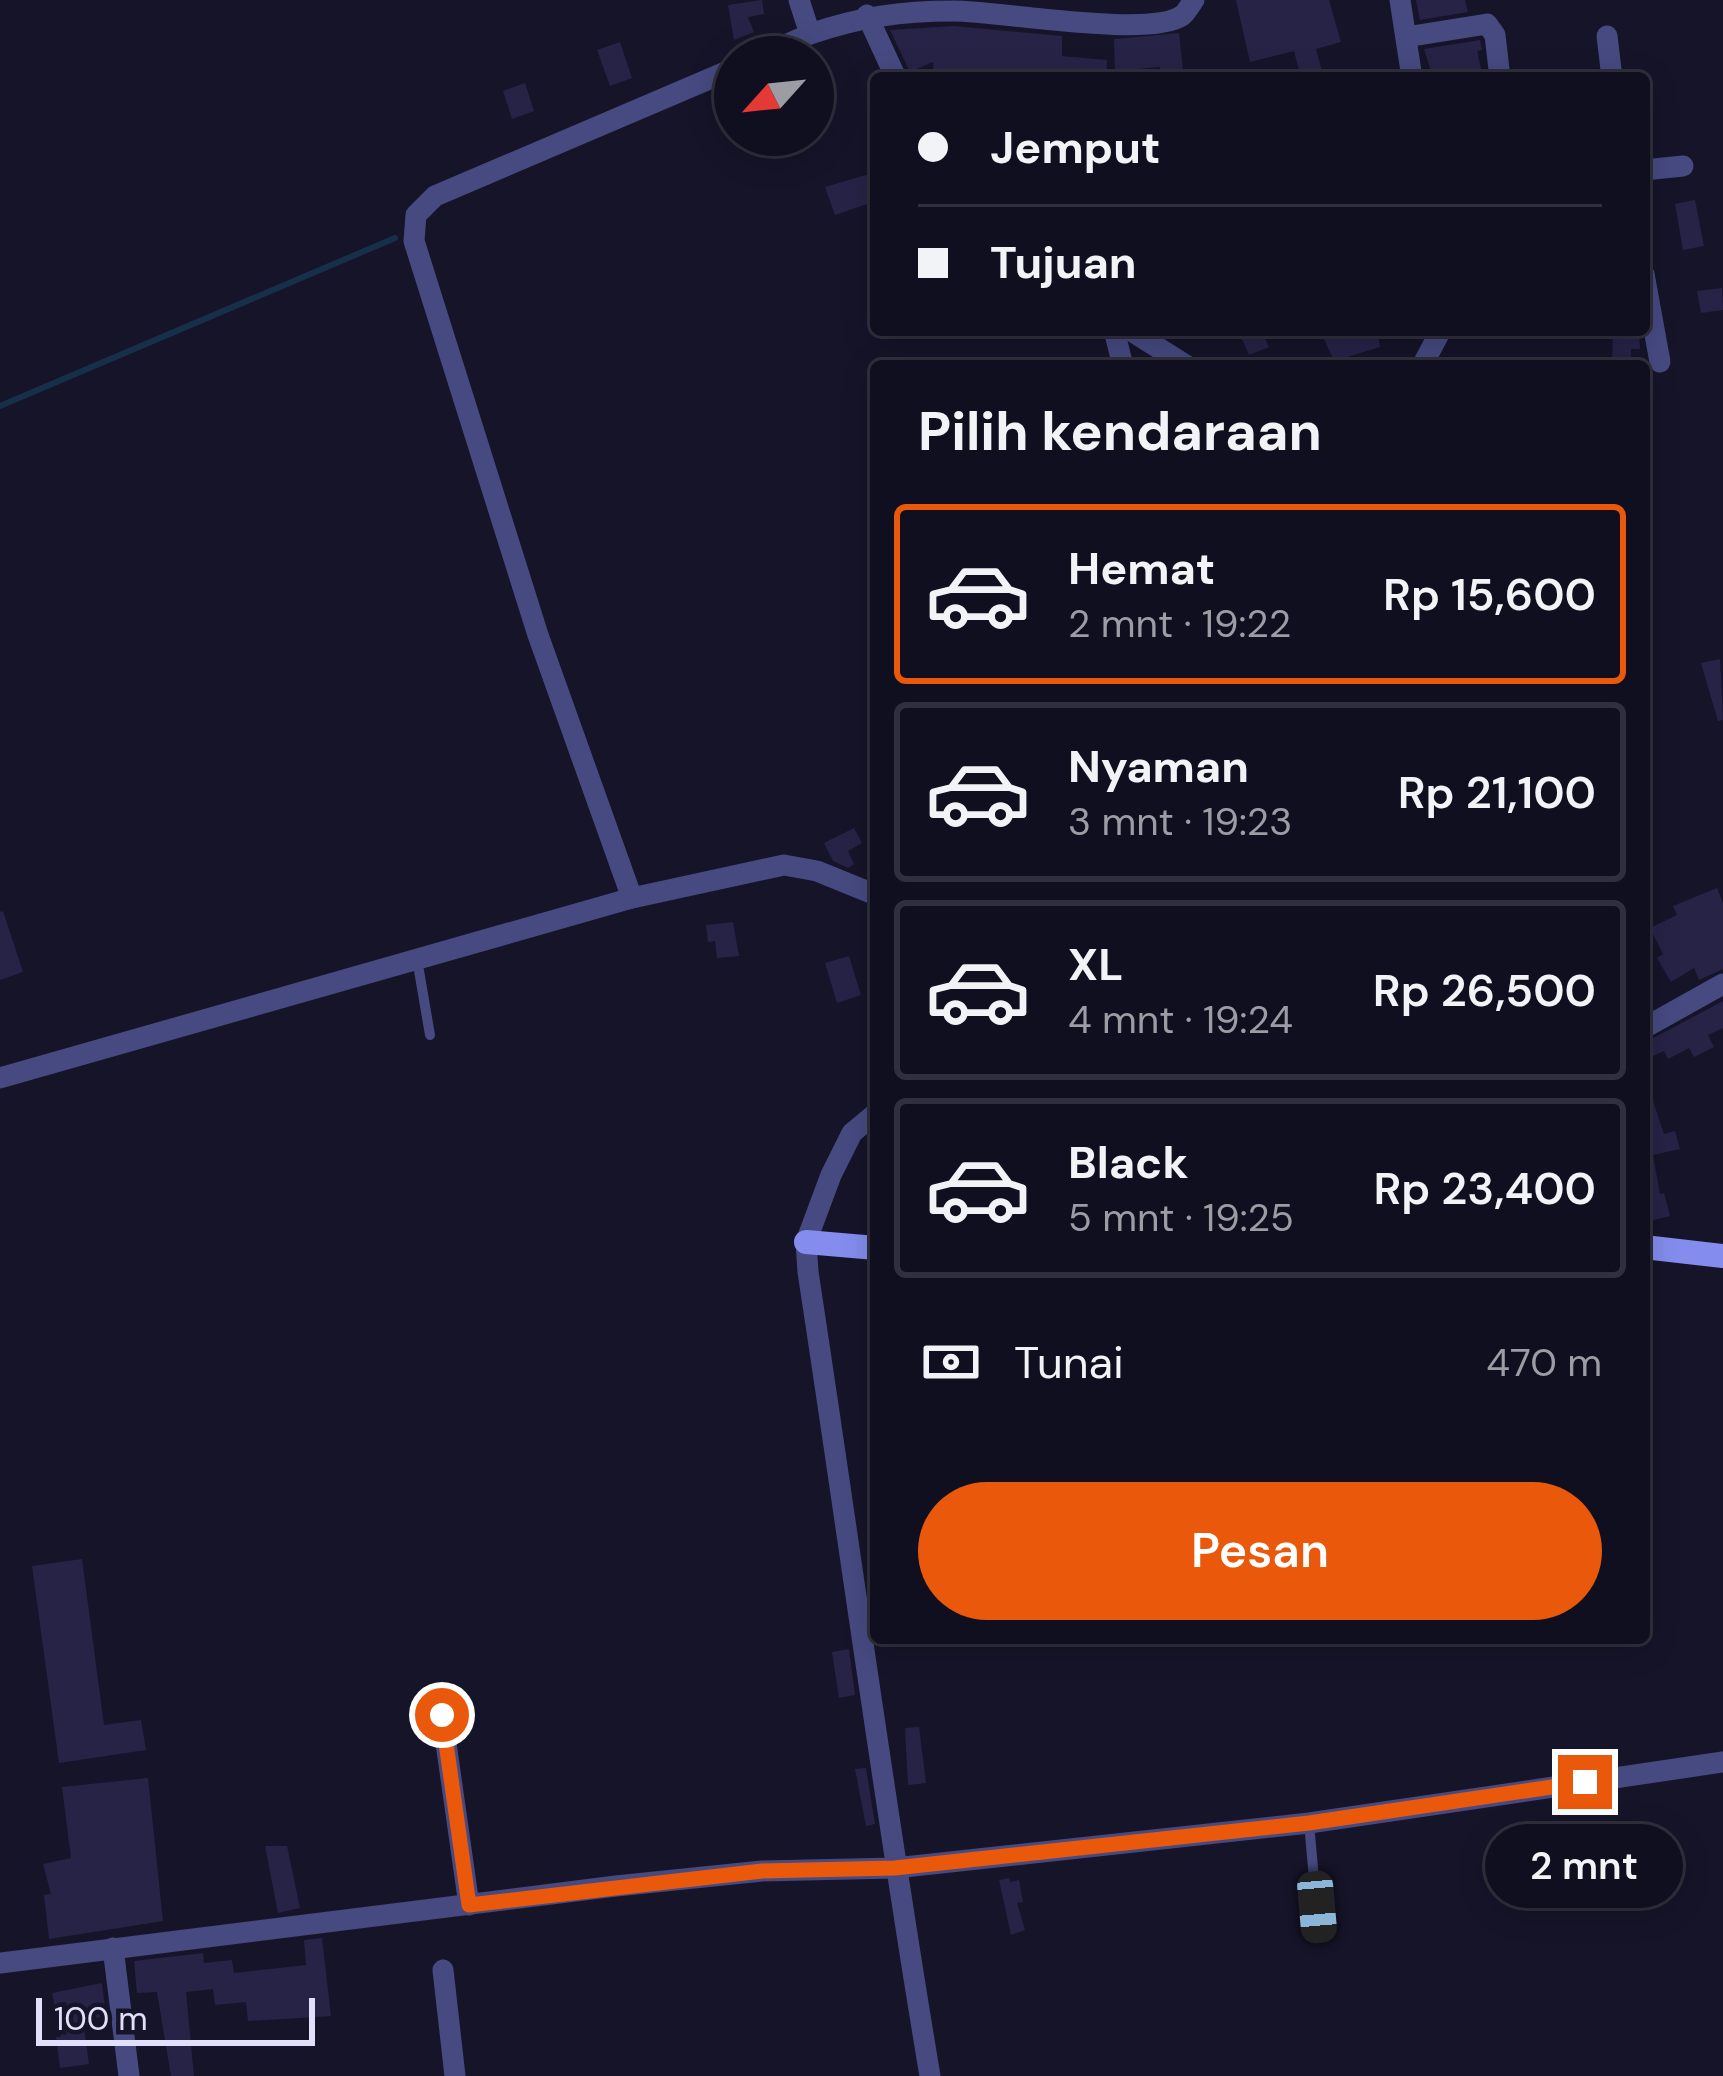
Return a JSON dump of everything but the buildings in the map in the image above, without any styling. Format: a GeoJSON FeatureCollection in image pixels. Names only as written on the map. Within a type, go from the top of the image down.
{"type":"FeatureCollection","features":[{"type":"Feature","properties":{"kind":"street"},"geometry":{"type":"LineString","coordinates":[[800,0],[810,34]]}},
{"type":"Feature","properties":{"kind":"street"},"geometry":{"type":"LineString","coordinates":[[805,36],[868,15],[957,10],[1130,23],[1179,17],[1194,0]]}},
{"type":"Feature","properties":{"kind":"street"},"geometry":{"type":"LineString","coordinates":[[1400,0],[1411,72]]}},
{"type":"Feature","properties":{"kind":"street"},"geometry":{"type":"LineString","coordinates":[[868,15],[893,72]]}},
{"type":"Feature","properties":{"kind":"street"},"geometry":{"type":"LineString","coordinates":[[1406,37],[1487,24],[1495,35],[1499,72]]}},
{"type":"Feature","properties":{"kind":"street"},"geometry":{"type":"LineString","coordinates":[[1607,36],[1611,72]]}},
{"type":"Feature","properties":{"kind":"street"},"geometry":{"type":"LineString","coordinates":[[632,898],[538,635],[434,313],[413,228],[423,205],[435,196],[714,77]]}},
{"type":"Feature","properties":{"kind":"street"},"geometry":{"type":"LineString","coordinates":[[1650,169],[1683,166]]}},
{"type":"Feature","properties":{"kind":"street"},"geometry":{"type":"LineString","coordinates":[[1650,307],[1660,362]]}},
{"type":"Feature","properties":{"kind":"street"},"geometry":{"type":"LineString","coordinates":[[1140,336],[1178,360]]}},
{"type":"Feature","properties":{"kind":"street"},"geometry":{"type":"LineString","coordinates":[[0,1078],[632,898],[784,865],[870,893]]}},
{"type":"Feature","properties":{"kind":"street"},"geometry":{"type":"LineString","coordinates":[[1650,1025],[1723,984]]}},
{"type":"Feature","properties":{"kind":"street"},"geometry":{"type":"LineString","coordinates":[[870,1118],[852,1133],[806,1242],[929,2076]]}},
{"type":"Feature","properties":{"kind":"street"},"geometry":{"type":"LineString","coordinates":[[806,1242],[870,1247]]}},
{"type":"Feature","properties":{"kind":"street"},"geometry":{"type":"LineString","coordinates":[[1650,1248],[1723,1256]]}},
{"type":"Feature","properties":{"kind":"street"},"geometry":{"type":"LineString","coordinates":[[442,1715],[469,1905]]}},
{"type":"Feature","properties":{"kind":"street"},"geometry":{"type":"LineString","coordinates":[[0,1963],[762,1871],[895,1868],[1309,1823],[1723,1762]]}},
{"type":"Feature","properties":{"kind":"street"},"geometry":{"type":"LineString","coordinates":[[113,1948],[129,2076]]}},
{"type":"Feature","properties":{"kind":"street"},"geometry":{"type":"LineString","coordinates":[[443,1970],[455,2076]]}},
{"type":"Feature","properties":{"kind":"lane"},"geometry":{"type":"LineString","coordinates":[[417,959],[430,1035]]}},
{"type":"Feature","properties":{"kind":"lane"},"geometry":{"type":"LineString","coordinates":[[1309,1823],[1319,1935]]}},
{"type":"Feature","properties":{"kind":"waterway"},"geometry":{"type":"LineString","coordinates":[[0,406],[395,238]]}},
{"type":"Feature","properties":{"kind":"route"},"geometry":{"type":"LineString","coordinates":[[442,1715],[469,1905],[762,1871],[895,1868],[1309,1823],[1585,1782]]}}]}
